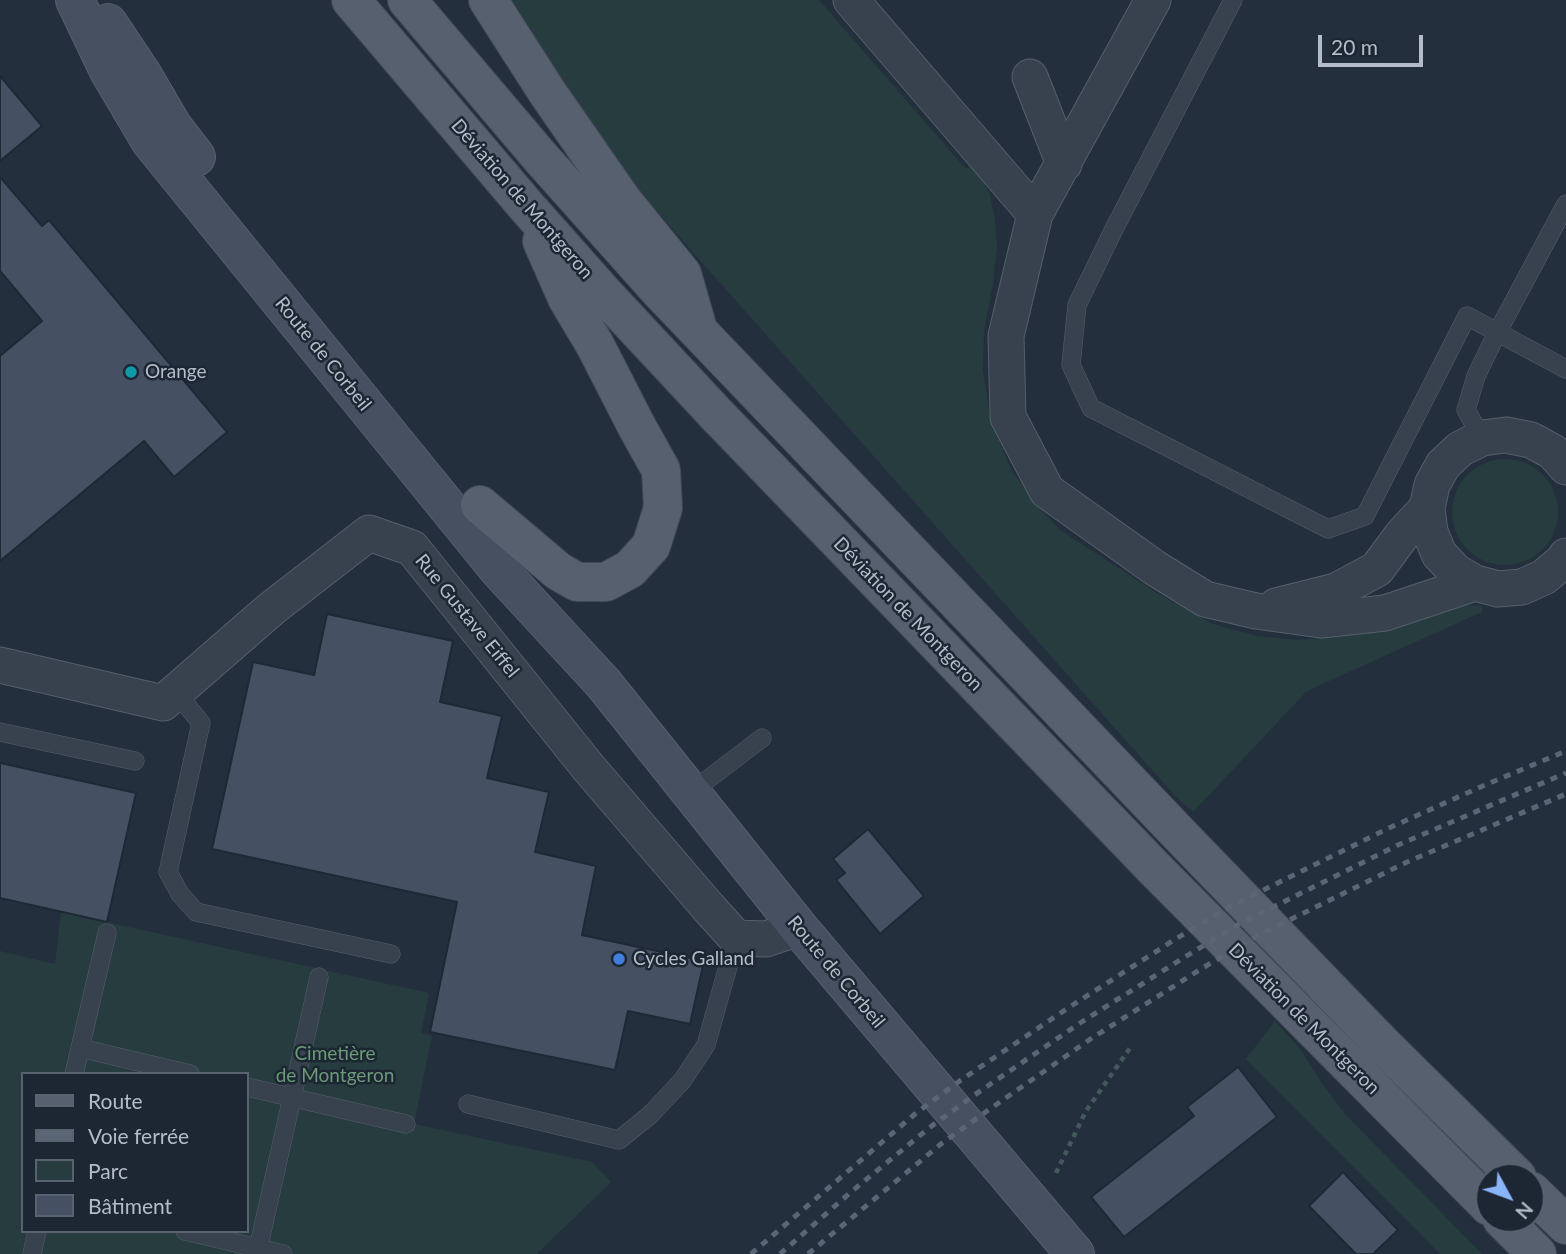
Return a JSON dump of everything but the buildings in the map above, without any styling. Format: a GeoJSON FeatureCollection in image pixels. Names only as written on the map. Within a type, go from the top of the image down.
{"type":"FeatureCollection","features":[{"type":"Feature","properties":{"kind":"main road","name":"Route de Corbeil"},"geometry":{"type":"LineString","coordinates":[[75,0],[109,71],[150,142],[498,569],[604,684],[799,928],[1075,1254]]}},
{"type":"Feature","properties":{"kind":"main road","name":"Route de Corbeil"},"geometry":{"type":"LineString","coordinates":[[92,0],[142,74],[173,127],[529,567],[604,684]]}},
{"type":"Feature","properties":{"kind":"main road","name":"Déviation de Montgeron"},"geometry":{"type":"LineString","coordinates":[[351,0],[527,207],[715,413],[1153,867],[1475,1192]]}},
{"type":"Feature","properties":{"kind":"main road","name":"Déviation de Montgeron"},"geometry":{"type":"LineString","coordinates":[[407,0],[541,158],[658,289],[1209,866],[1382,1044],[1503,1163]]}},
{"type":"Feature","properties":{"kind":"main road"},"geometry":{"type":"LineString","coordinates":[[488,0],[547,92],[622,200],[682,274],[699,331]]}},
{"type":"Feature","properties":{"kind":"main road"},"geometry":{"type":"LineString","coordinates":[[480,505],[558,571],[577,582],[606,582],[629,569],[651,546],[663,508],[661,470],[567,298],[527,207]]}},
{"type":"Feature","properties":{"kind":"main road"},"geometry":{"type":"LineString","coordinates":[[1545,1205],[1566,1225]]}},
{"type":"Feature","properties":{"kind":"main road"},"geometry":{"type":"LineString","coordinates":[[1516,1233],[1537,1254]]}},
{"type":"Feature","properties":{"kind":"street"},"geometry":{"type":"LineString","coordinates":[[850,0],[1035,214]]}},
{"type":"Feature","properties":{"kind":"street"},"geometry":{"type":"LineString","coordinates":[[1153,0],[1035,214],[1006,336],[1008,417],[1047,491],[1155,568],[1205,599],[1256,611],[1321,620],[1385,612],[1475,583]]}},
{"type":"Feature","properties":{"kind":"street"},"geometry":{"type":"LineString","coordinates":[[1030,77],[1064,164]]}},
{"type":"Feature","properties":{"kind":"street"},"geometry":{"type":"LineString","coordinates":[[1566,467],[1553,452],[1531,440],[1506,435],[1482,438],[1460,449],[1443,465],[1432,485],[1427,508],[1430,532],[1439,554],[1455,571],[1475,583],[1498,589],[1522,587],[1544,577],[1566,556]]}},
{"type":"Feature","properties":{"kind":"street"},"geometry":{"type":"LineString","coordinates":[[1256,611],[1336,591],[1377,569],[1402,535],[1427,508]]}},
{"type":"Feature","properties":{"kind":"street","name":"Rue Gustave Eiffel"},"geometry":{"type":"LineString","coordinates":[[0,665],[163,703],[271,609],[369,533],[412,548],[588,767],[736,938]]}},
{"type":"Feature","properties":{"kind":"street"},"geometry":{"type":"LineString","coordinates":[[736,938],[766,939],[799,928]]}},
{"type":"Feature","properties":{"kind":"lane"},"geometry":{"type":"LineString","coordinates":[[1233,0],[1077,305],[1071,365],[1091,408],[1328,529],[1365,516],[1467,316],[1566,369]]}},
{"type":"Feature","properties":{"kind":"lane"},"geometry":{"type":"LineString","coordinates":[[1482,438],[1466,410],[1476,376],[1566,204]]}},
{"type":"Feature","properties":{"kind":"lane"},"geometry":{"type":"LineString","coordinates":[[176,692],[201,723],[167,872],[180,894],[197,912],[391,954]]}},
{"type":"Feature","properties":{"kind":"lane"},"geometry":{"type":"LineString","coordinates":[[0,732],[135,761]]}},
{"type":"Feature","properties":{"kind":"lane"},"geometry":{"type":"LineString","coordinates":[[690,793],[762,738]]}},
{"type":"Feature","properties":{"kind":"lane"},"geometry":{"type":"LineString","coordinates":[[74,1072],[107,933]]}},
{"type":"Feature","properties":{"kind":"lane"},"geometry":{"type":"LineString","coordinates":[[468,1104],[619,1140],[650,1115],[682,1082],[706,1045],[736,938]]}},
{"type":"Feature","properties":{"kind":"lane"},"geometry":{"type":"LineString","coordinates":[[258,1251],[320,977]]}},
{"type":"Feature","properties":{"kind":"lane"},"geometry":{"type":"LineString","coordinates":[[80,1048],[182,1072]]}},
{"type":"Feature","properties":{"kind":"lane"},"geometry":{"type":"LineString","coordinates":[[248,1087],[406,1124]]}},
{"type":"Feature","properties":{"kind":"lane"},"geometry":{"type":"LineString","coordinates":[[32,1254],[37,1233]]}},
{"type":"Feature","properties":{"kind":"lane"},"geometry":{"type":"LineString","coordinates":[[192,1233],[258,1251],[283,1254]]}},
{"type":"Feature","properties":{"kind":"path"},"geometry":{"type":"LineString","coordinates":[[1030,1202],[1051,1184],[1086,1111],[1130,1048]]}},
{"type":"Feature","properties":{"kind":"green space"},"geometry":{"type":"Polygon","coordinates":[[[506,0],[819,0],[966,169],[971,165],[990,195],[997,247],[984,331],[983,370],[990,417],[1011,470],[1039,508],[1060,530],[1157,593],[1213,624],[1257,636],[1299,640],[1338,636],[1467,605],[1482,606],[1482,612],[1305,693],[1193,812],[1175,796],[643,196],[506,0]]]}},
{"type":"Feature","properties":{"kind":"green space"},"geometry":{"type":"Polygon","coordinates":[[[1505,459],[1525,463],[1543,474],[1554,492],[1558,512],[1554,532],[1543,550],[1525,561],[1505,565],[1485,561],[1467,550],[1456,532],[1452,512],[1456,492],[1467,474],[1485,463],[1505,459]]]}},
{"type":"Feature","properties":{"kind":"green space","name":"Cimetière de Montgeron"},"geometry":{"type":"Polygon","coordinates":[[[61,912],[429,993],[421,1033],[432,1036],[414,1124],[592,1162],[611,1182],[537,1254],[0,1254],[0,951],[55,964],[61,912]]]}},
{"type":"Feature","properties":{"kind":"green space"},"geometry":{"type":"Polygon","coordinates":[[[1275,1021],[1301,1050],[1345,1114],[1482,1254],[1440,1254],[1246,1059],[1275,1021]]]}},
{"type":"Feature","properties":{"kind":"railway"},"geometry":{"type":"LineString","coordinates":[[751,1254],[915,1114],[1068,1008],[1174,940],[1229,907],[1389,828],[1566,751]]}},
{"type":"Feature","properties":{"kind":"railway"},"geometry":{"type":"LineString","coordinates":[[780,1254],[929,1128],[1080,1023],[1188,955],[1241,923],[1398,845],[1566,773]]}},
{"type":"Feature","properties":{"kind":"railway"},"geometry":{"type":"LineString","coordinates":[[808,1254],[941,1144],[1092,1038],[1201,969],[1253,938],[1407,862],[1566,794]]}},
{"type":"Feature","properties":{"kind":"place","name":"Orange"},"geometry":{"type":"Point","coordinates":[131,372]}},
{"type":"Feature","properties":{"kind":"place","name":"Cycles Galland"},"geometry":{"type":"Point","coordinates":[619,959]}}]}
